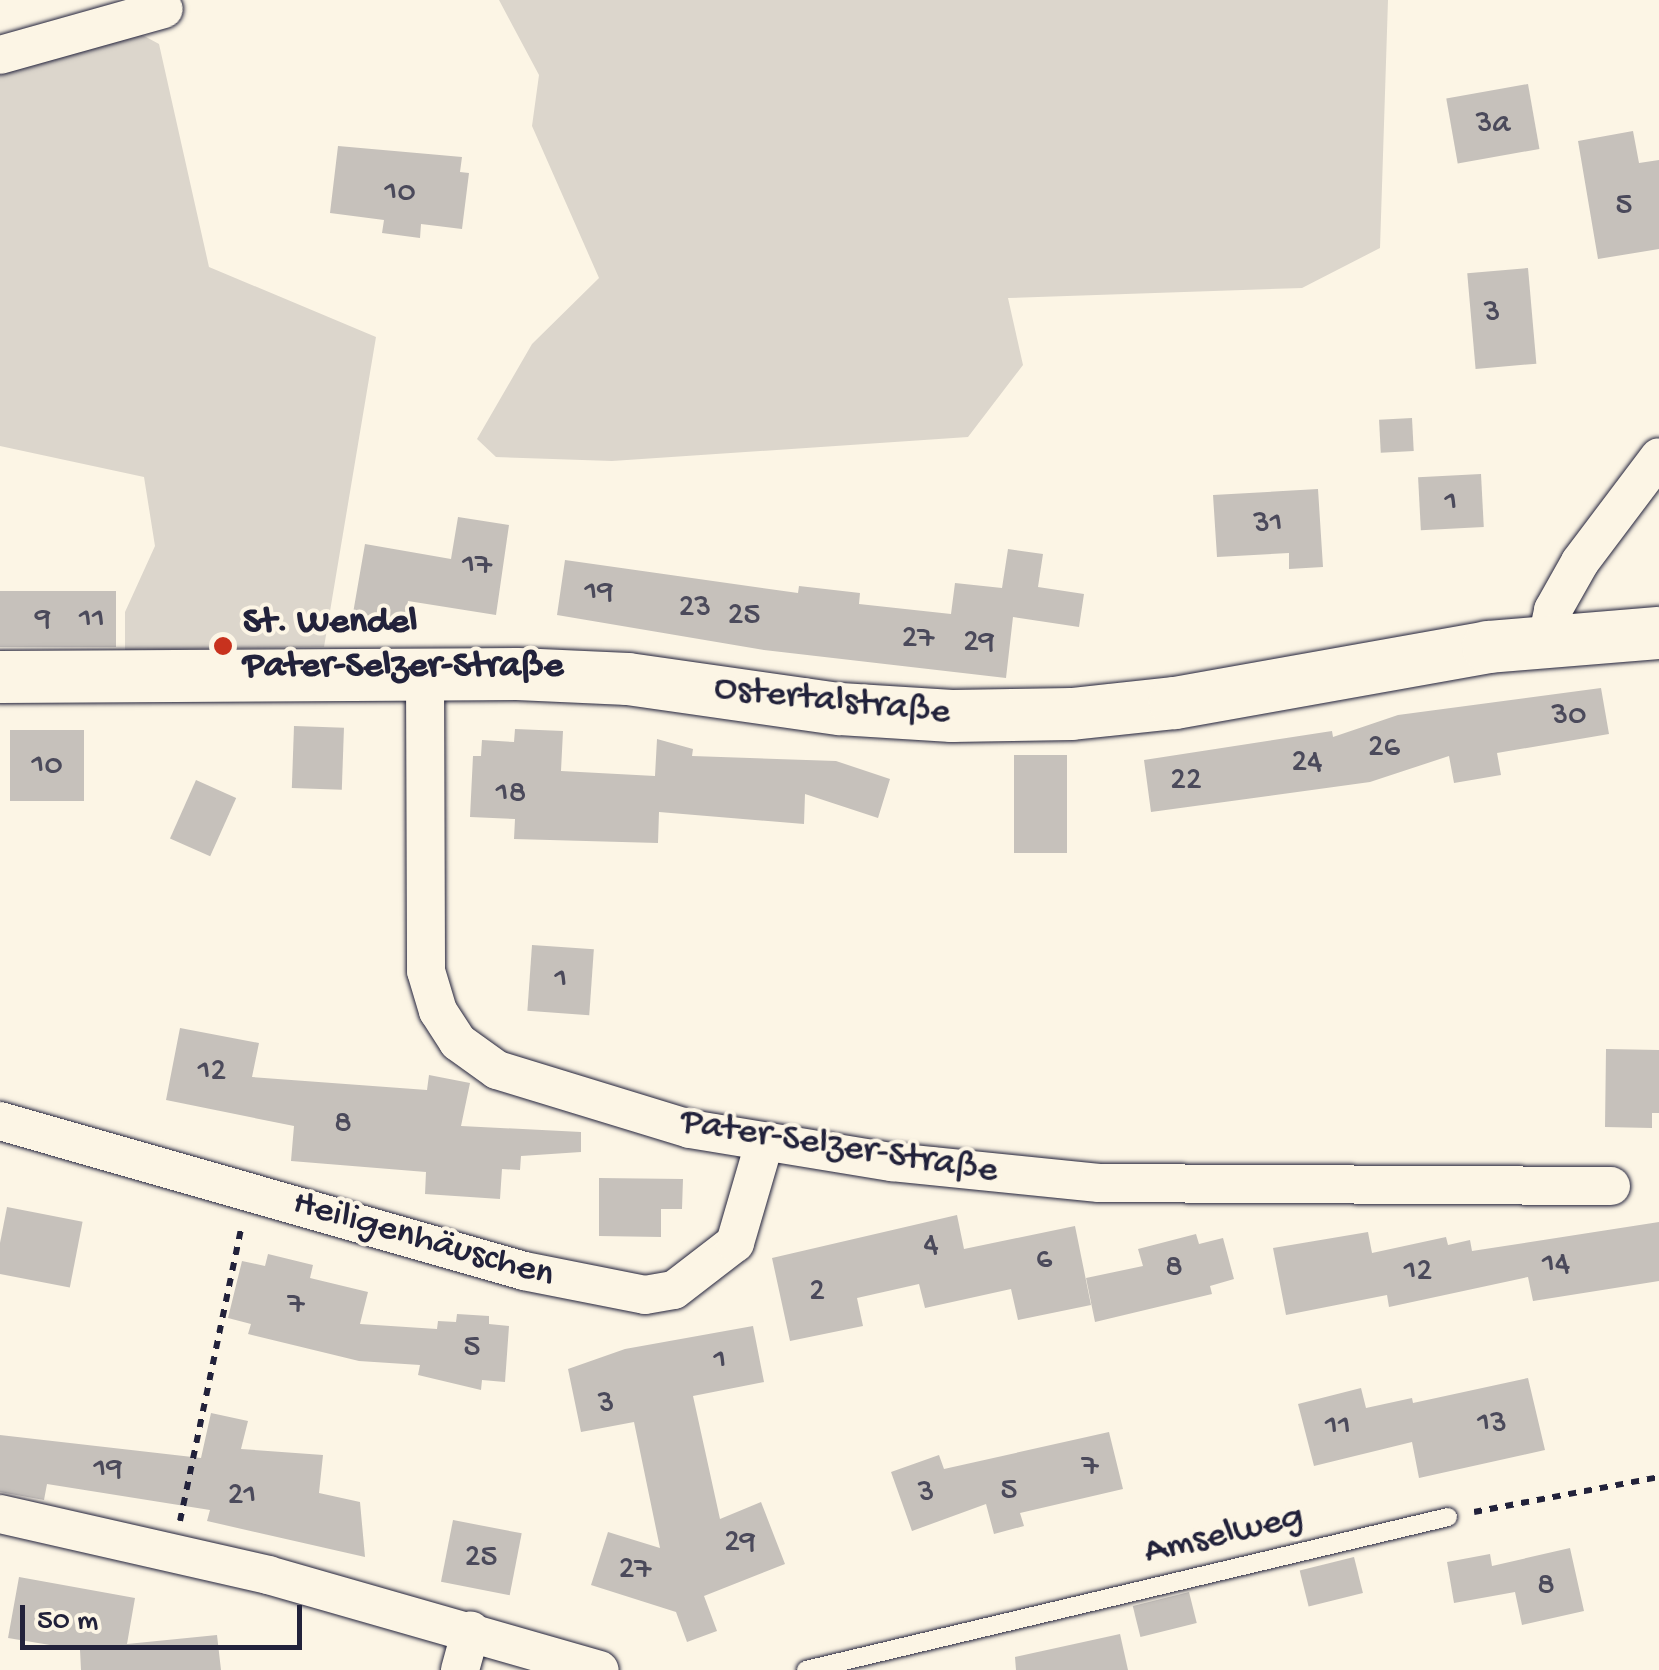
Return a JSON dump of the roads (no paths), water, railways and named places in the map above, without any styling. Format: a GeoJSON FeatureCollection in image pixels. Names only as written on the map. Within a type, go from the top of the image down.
{"type":"FeatureCollection","features":[{"type":"Feature","properties":{"kind":"street"},"geometry":{"type":"LineString","coordinates":[[0,55],[164,9]]}},
{"type":"Feature","properties":{"kind":"street"},"geometry":{"type":"LineString","coordinates":[[1547,639],[1553,610],[1580,562],[1659,457]]}},
{"type":"Feature","properties":{"kind":"street","name":"Ostertalstraße"},"geometry":{"type":"LineString","coordinates":[[0,677],[425,675],[628,679],[840,709],[952,716],[1072,714],[1175,703],[1547,639],[1659,633]]}},
{"type":"Feature","properties":{"kind":"street","name":"Pater-Selzer-Straße"},"geometry":{"type":"LineString","coordinates":[[425,675],[426,971],[438,1011],[458,1042],[497,1070],[569,1094],[764,1144],[1098,1183],[1612,1186]]}},
{"type":"Feature","properties":{"kind":"street","name":"Heiligenhäuschen"},"geometry":{"type":"LineString","coordinates":[[0,1121],[613,1294],[645,1296],[674,1290],[734,1243],[764,1144]]}},
{"type":"Feature","properties":{"kind":"street"},"geometry":{"type":"LineString","coordinates":[[0,1514],[174,1552],[471,1630],[600,1670]]}},
{"type":"Feature","properties":{"kind":"street"},"geometry":{"type":"LineString","coordinates":[[460,1670],[471,1630]]}},
{"type":"Feature","properties":{"kind":"lane","name":"Amselweg"},"geometry":{"type":"LineString","coordinates":[[806,1670],[1448,1517]]}},
{"type":"Feature","properties":{"kind":"place","name":"St. Wendel Pater-Selzer-Straße"},"geometry":{"type":"Point","coordinates":[223,646]}}]}
